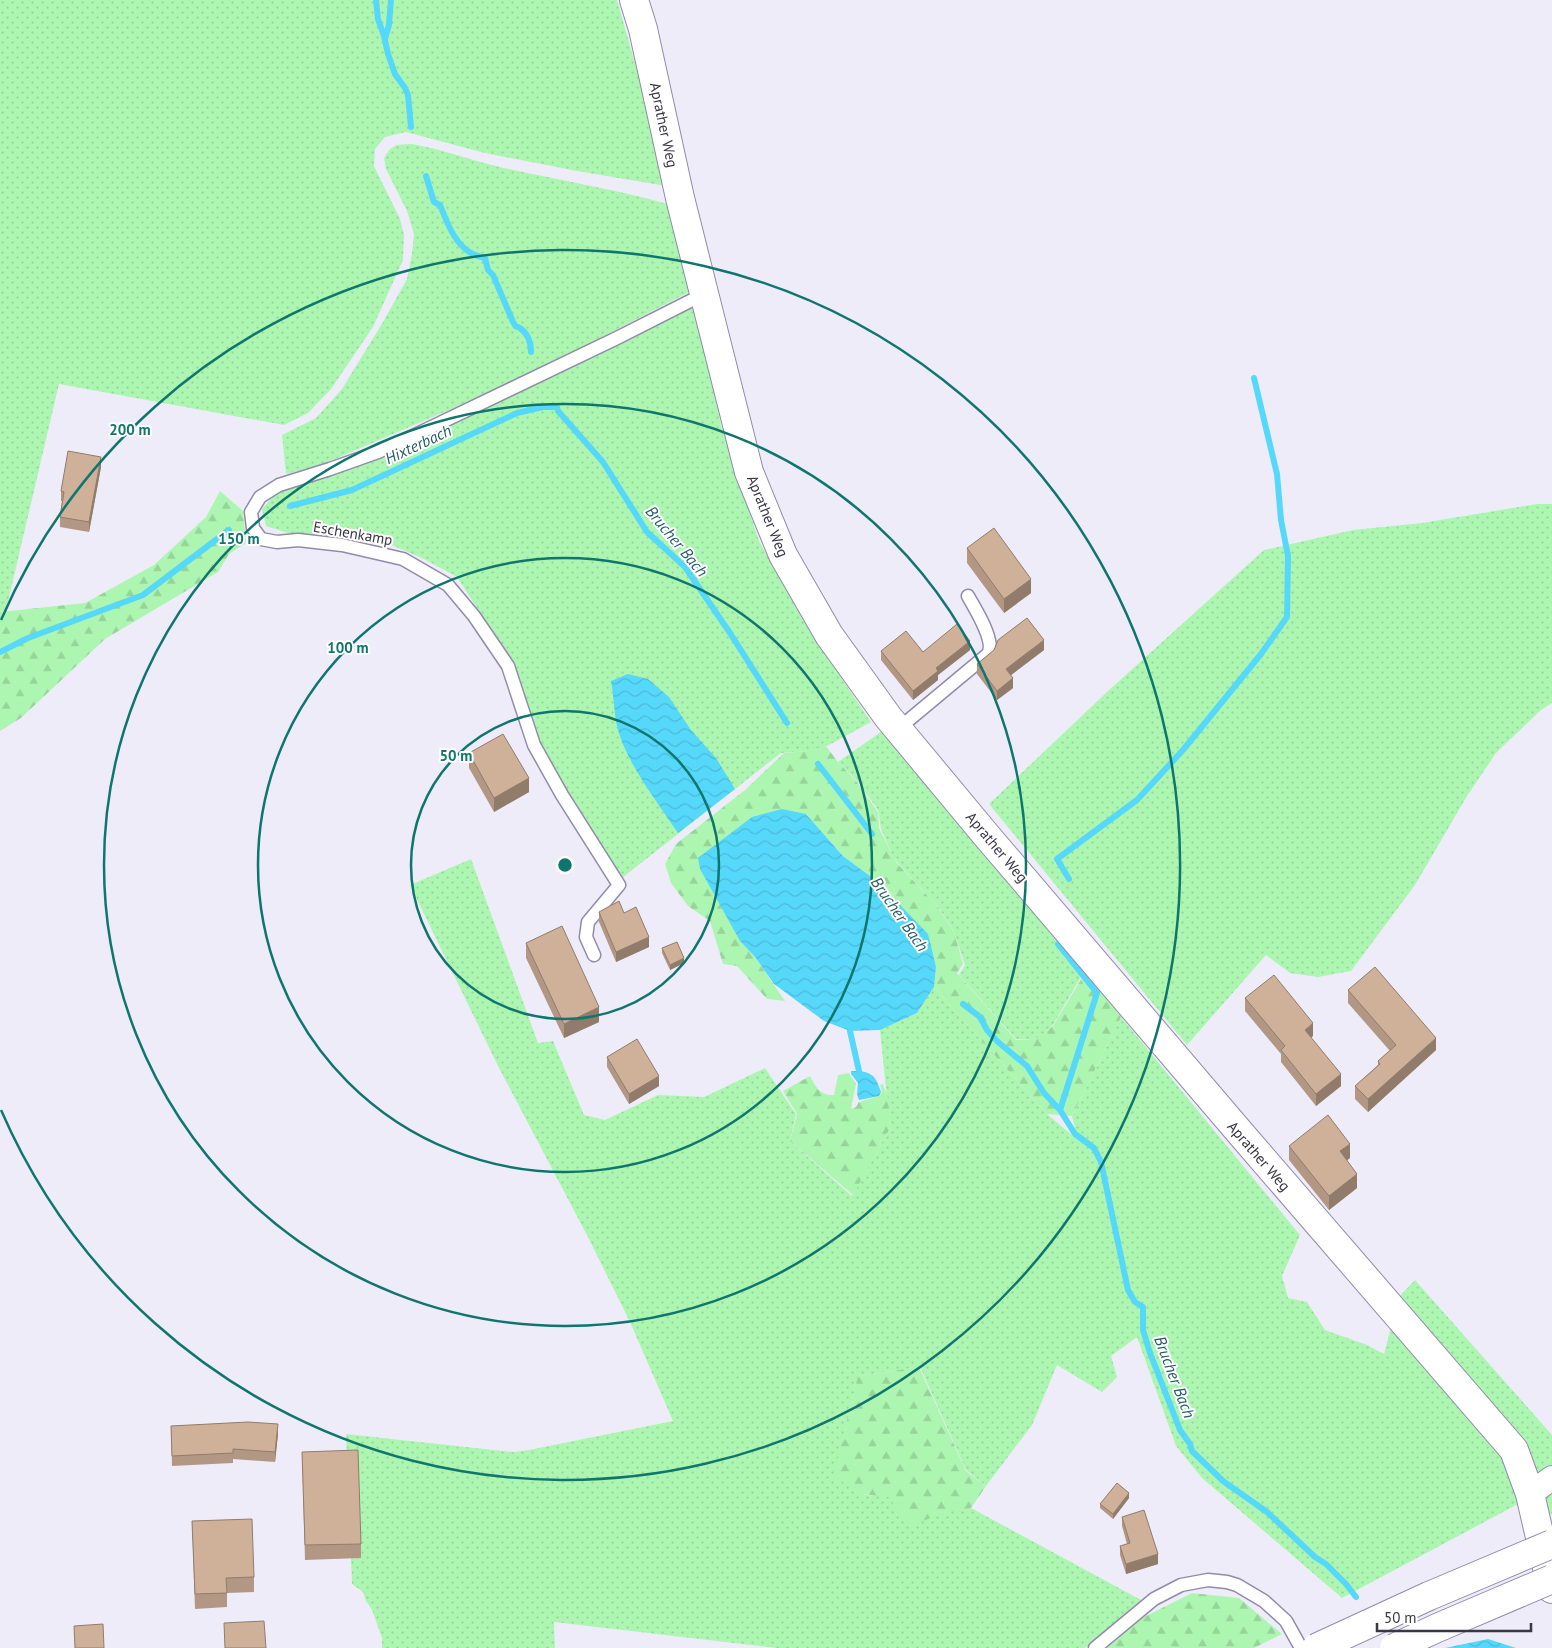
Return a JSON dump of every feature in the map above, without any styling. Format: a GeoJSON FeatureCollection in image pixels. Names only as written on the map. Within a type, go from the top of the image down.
{"type":"FeatureCollection","features":[{"type":"Feature","properties":{"kind":"main road","name":"Aprather Weg"},"geometry":{"type":"LineString","coordinates":[[634,0],[643,29],[680,198],[750,472],[783,555],[829,635],[898,729],[1229,1120],[1514,1450],[1530,1494],[1552,1589]]}},
{"type":"Feature","properties":{"kind":"main road"},"geometry":{"type":"LineString","coordinates":[[1316,1648],[1429,1596],[1552,1544]]}},
{"type":"Feature","properties":{"kind":"main road"},"geometry":{"type":"LineString","coordinates":[[1394,1648],[1552,1579]]}},
{"type":"Feature","properties":{"kind":"street"},"geometry":{"type":"LineString","coordinates":[[1530,1494],[1552,1478]]}},
{"type":"Feature","properties":{"kind":"lane","name":"Eschenkamp"},"geometry":{"type":"LineString","coordinates":[[594,955],[586,937],[588,922],[619,885],[562,795],[534,745],[508,666],[474,616],[448,585],[402,559],[342,545],[298,540],[277,542],[261,539],[253,528],[251,512],[260,497],[279,485],[370,454],[415,436],[704,294]]}},
{"type":"Feature","properties":{"kind":"lane"},"geometry":{"type":"LineString","coordinates":[[898,729],[988,654],[990,640],[968,596]]}},
{"type":"Feature","properties":{"kind":"lane"},"geometry":{"type":"LineString","coordinates":[[1095,1648],[1154,1599],[1181,1585],[1208,1580],[1237,1585],[1264,1601],[1286,1621],[1301,1648]]}},
{"type":"Feature","properties":{"kind":"green space"},"geometry":{"type":"Polygon","coordinates":[[[0,0],[617,0],[656,137],[666,186],[485,153],[406,132],[385,137],[375,149],[374,166],[400,219],[404,235],[403,260],[373,327],[331,389],[308,413],[284,425],[59,384],[6,610],[0,612],[0,0]]]}},
{"type":"Feature","properties":{"kind":"green space"},"geometry":{"type":"Polygon","coordinates":[[[412,144],[500,167],[607,189],[671,205],[691,291],[571,353],[484,395],[321,465],[286,474],[282,435],[316,418],[342,389],[407,279],[414,234],[407,211],[386,169],[384,158],[389,150],[396,145],[412,144]]]}},
{"type":"Feature","properties":{"kind":"green space"},"geometry":{"type":"Polygon","coordinates":[[[696,305],[721,425],[759,541],[810,632],[871,722],[829,745],[810,751],[781,753],[622,878],[544,753],[510,659],[457,577],[422,558],[389,544],[341,537],[288,533],[266,526],[262,509],[272,498],[285,490],[395,452],[696,305]]]}},
{"type":"Feature","properties":{"kind":"green space"},"geometry":{"type":"Polygon","coordinates":[[[220,491],[243,511],[246,543],[229,554],[218,572],[105,639],[21,718],[0,731],[0,612],[85,603],[154,565],[206,517],[220,491]]]}},
{"type":"Feature","properties":{"kind":"green space"},"geometry":{"type":"Polygon","coordinates":[[[1537,504],[1552,504],[1552,703],[1541,710],[1496,753],[1467,796],[1415,885],[1351,971],[1318,977],[1290,973],[1266,955],[1187,1045],[989,804],[1108,691],[1264,550],[1353,530],[1422,523],[1537,504]]]}},
{"type":"Feature","properties":{"kind":"green space"},"geometry":{"type":"Polygon","coordinates":[[[885,729],[1085,970],[1053,1025],[1036,1040],[1016,1039],[959,975],[965,965],[953,930],[938,907],[894,859],[881,829],[878,810],[858,782],[838,762],[885,729]]]}},
{"type":"Feature","properties":{"kind":"green space"},"geometry":{"type":"Polygon","coordinates":[[[826,746],[857,782],[878,812],[879,828],[896,862],[937,906],[954,932],[963,964],[957,973],[1016,1040],[1034,1040],[1053,1026],[1086,971],[1121,1017],[1072,1116],[1047,1114],[934,987],[936,967],[878,882],[843,856],[806,814],[740,941],[755,957],[785,1001],[767,999],[737,966],[723,964],[710,921],[688,906],[671,883],[665,864],[676,844],[745,790],[784,753],[808,751],[826,746]]]}},
{"type":"Feature","properties":{"kind":"green space"},"geometry":{"type":"Polygon","coordinates":[[[471,859],[538,1043],[553,1041],[584,1115],[605,1120],[658,1095],[704,1097],[765,1068],[796,1114],[790,1141],[852,1196],[890,1128],[880,1030],[917,1013],[934,987],[1047,1114],[1078,1140],[1072,1116],[1121,1017],[1300,1235],[1282,1276],[1288,1298],[1307,1302],[1325,1330],[1367,1345],[1384,1354],[1399,1297],[1415,1280],[1552,1435],[1552,1514],[1546,1517],[1520,1503],[1342,1598],[1202,1478],[1176,1446],[1137,1337],[1111,1356],[1117,1377],[1102,1392],[1057,1365],[1032,1425],[986,1486],[966,1470],[920,1367],[858,1376],[834,1475],[865,1495],[888,1496],[949,1511],[971,1508],[1141,1600],[1085,1648],[777,1648],[554,1622],[555,1648],[382,1648],[382,1638],[372,1610],[363,1592],[352,1584],[346,1434],[513,1452],[673,1421],[630,1322],[589,1239],[498,1066],[410,885],[471,859]]]}},
{"type":"Feature","properties":{"kind":"green space"},"geometry":{"type":"Polygon","coordinates":[[[849,1073],[856,1084],[851,1109],[856,1107],[859,1102],[879,1096],[882,1092],[880,1085],[883,1084],[888,1098],[890,1128],[853,1195],[790,1141],[797,1114],[783,1091],[810,1076],[822,1092],[834,1095],[838,1075],[849,1073]]]}},
{"type":"Feature","properties":{"kind":"green space"},"geometry":{"type":"Polygon","coordinates":[[[919,1367],[966,1471],[986,1486],[971,1508],[947,1512],[909,1526],[889,1497],[862,1494],[833,1476],[858,1376],[919,1367]]]}},
{"type":"Feature","properties":{"kind":"green space"},"geometry":{"type":"Polygon","coordinates":[[[1192,1593],[1239,1598],[1282,1634],[1254,1648],[1107,1648],[1142,1618],[1192,1593]]]}},
{"type":"Feature","properties":{"kind":"water"},"geometry":{"type":"Polygon","coordinates":[[[628,674],[648,679],[669,697],[691,730],[716,758],[735,789],[678,833],[636,770],[618,730],[611,681],[628,674]]]}},
{"type":"Feature","properties":{"kind":"water"},"geometry":{"type":"Polygon","coordinates":[[[782,809],[806,814],[843,856],[878,882],[928,934],[936,967],[934,987],[917,1013],[880,1030],[850,1031],[824,1021],[774,984],[755,957],[740,941],[700,869],[698,858],[752,817],[782,809]]]}},
{"type":"Feature","properties":{"kind":"water"},"geometry":{"type":"Polygon","coordinates":[[[851,1071],[871,1074],[881,1092],[879,1096],[859,1100],[857,1094],[858,1083],[851,1074],[851,1071]]]}},
{"type":"Feature","properties":{"kind":"water"},"geometry":{"type":"Polygon","coordinates":[[[1488,1639],[1516,1648],[1445,1648],[1488,1639]]]}},
{"type":"Feature","properties":{"kind":"building"},"geometry":{"type":"Polygon","coordinates":[[[68,451],[101,457],[89,522],[60,517],[64,492],[61,491],[68,451]]]}},
{"type":"Feature","properties":{"kind":"building"},"geometry":{"type":"Polygon","coordinates":[[[994,528],[1031,579],[1004,599],[967,548],[994,528]]]}},
{"type":"Feature","properties":{"kind":"building"},"geometry":{"type":"Polygon","coordinates":[[[1027,618],[1044,640],[1006,669],[1013,678],[997,691],[977,664],[994,650],[998,640],[1027,618]]]}},
{"type":"Feature","properties":{"kind":"building"},"geometry":{"type":"Polygon","coordinates":[[[957,624],[970,641],[936,668],[938,671],[913,691],[881,651],[906,631],[923,652],[957,624]]]}},
{"type":"Feature","properties":{"kind":"building"},"geometry":{"type":"Polygon","coordinates":[[[503,734],[529,778],[494,798],[469,753],[503,734]]]}},
{"type":"Feature","properties":{"kind":"building"},"geometry":{"type":"Polygon","coordinates":[[[619,901],[624,913],[636,907],[649,937],[616,952],[599,912],[619,901]]]}},
{"type":"Feature","properties":{"kind":"building"},"geometry":{"type":"Polygon","coordinates":[[[562,926],[599,1007],[564,1024],[526,943],[562,926]]]}},
{"type":"Feature","properties":{"kind":"building"},"geometry":{"type":"Polygon","coordinates":[[[677,942],[684,958],[670,965],[662,948],[677,942]]]}},
{"type":"Feature","properties":{"kind":"building"},"geometry":{"type":"Polygon","coordinates":[[[1375,967],[1436,1038],[1368,1099],[1355,1086],[1380,1064],[1378,1061],[1396,1045],[1348,990],[1375,967]]]}},
{"type":"Feature","properties":{"kind":"building"},"geometry":{"type":"Polygon","coordinates":[[[1274,975],[1313,1023],[1305,1030],[1341,1074],[1316,1094],[1281,1050],[1285,1046],[1245,998],[1274,975]]]}},
{"type":"Feature","properties":{"kind":"building"},"geometry":{"type":"Polygon","coordinates":[[[637,1039],[659,1076],[629,1094],[607,1057],[637,1039]]]}},
{"type":"Feature","properties":{"kind":"building"},"geometry":{"type":"Polygon","coordinates":[[[1328,1115],[1350,1144],[1340,1151],[1357,1174],[1329,1196],[1289,1146],[1328,1115]]]}},
{"type":"Feature","properties":{"kind":"building"},"geometry":{"type":"Polygon","coordinates":[[[248,1422],[278,1424],[275,1452],[233,1449],[233,1453],[172,1456],[171,1426],[248,1422]]]}},
{"type":"Feature","properties":{"kind":"building"},"geometry":{"type":"Polygon","coordinates":[[[358,1450],[361,1544],[305,1545],[302,1452],[358,1450]]]}},
{"type":"Feature","properties":{"kind":"building"},"geometry":{"type":"Polygon","coordinates":[[[1117,1483],[1129,1493],[1113,1514],[1100,1504],[1117,1483]]]}},
{"type":"Feature","properties":{"kind":"building"},"geometry":{"type":"Polygon","coordinates":[[[1144,1510],[1158,1554],[1126,1564],[1120,1546],[1130,1543],[1122,1517],[1144,1510]]]}},
{"type":"Feature","properties":{"kind":"building"},"geometry":{"type":"Polygon","coordinates":[[[252,1519],[254,1577],[226,1578],[227,1593],[195,1594],[192,1521],[252,1519]]]}},
{"type":"Feature","properties":{"kind":"building"},"geometry":{"type":"Polygon","coordinates":[[[264,1621],[266,1648],[225,1648],[224,1623],[264,1621]]]}},
{"type":"Feature","properties":{"kind":"building"},"geometry":{"type":"Polygon","coordinates":[[[103,1624],[104,1648],[75,1648],[74,1626],[103,1624]]]}},
{"type":"Feature","properties":{"kind":"waterway","name":"Brucher Bach"},"geometry":{"type":"LineString","coordinates":[[376,0],[378,19],[388,54],[395,74],[408,95],[411,127]]}},
{"type":"Feature","properties":{"kind":"waterway","name":"Brucher Bach"},"geometry":{"type":"LineString","coordinates":[[385,38],[389,25],[391,0]]}},
{"type":"Feature","properties":{"kind":"waterway","name":"Brucher Bach"},"geometry":{"type":"LineString","coordinates":[[426,176],[434,202],[440,205],[456,239],[474,255],[485,258],[488,270],[493,275],[513,322],[523,330],[528,339],[531,352]]}},
{"type":"Feature","properties":{"kind":"waterway"},"geometry":{"type":"LineString","coordinates":[[1069,879],[1057,859],[1137,800],[1183,750],[1261,654],[1287,617],[1288,556],[1281,520],[1277,474],[1254,378]]}},
{"type":"Feature","properties":{"kind":"waterway","name":"Brucher Bach"},"geometry":{"type":"LineString","coordinates":[[290,506],[352,490],[517,413],[543,407],[557,407],[558,411],[603,462],[647,532],[685,567],[730,633],[787,723]]}},
{"type":"Feature","properties":{"kind":"waterway","name":"Hixterbach"},"geometry":{"type":"LineString","coordinates":[[0,652],[28,638],[143,595],[229,530]]}},
{"type":"Feature","properties":{"kind":"waterway","name":"Brucher Bach"},"geometry":{"type":"LineString","coordinates":[[818,764],[872,834]]}},
{"type":"Feature","properties":{"kind":"waterway"},"geometry":{"type":"LineString","coordinates":[[1058,944],[1097,993],[1060,1110]]}},
{"type":"Feature","properties":{"kind":"waterway","name":"Brucher Bach"},"geometry":{"type":"LineString","coordinates":[[963,1004],[980,1017],[987,1030],[998,1042],[1027,1066],[1044,1093],[1060,1110],[1075,1134],[1094,1148],[1101,1162],[1128,1290],[1135,1302],[1143,1307],[1143,1330],[1150,1353],[1180,1430],[1190,1444],[1192,1451],[1223,1481],[1267,1512],[1315,1557],[1326,1564],[1356,1597]]}},
{"type":"Feature","properties":{"kind":"waterway"},"geometry":{"type":"LineString","coordinates":[[850,1031],[859,1071]]}}]}
